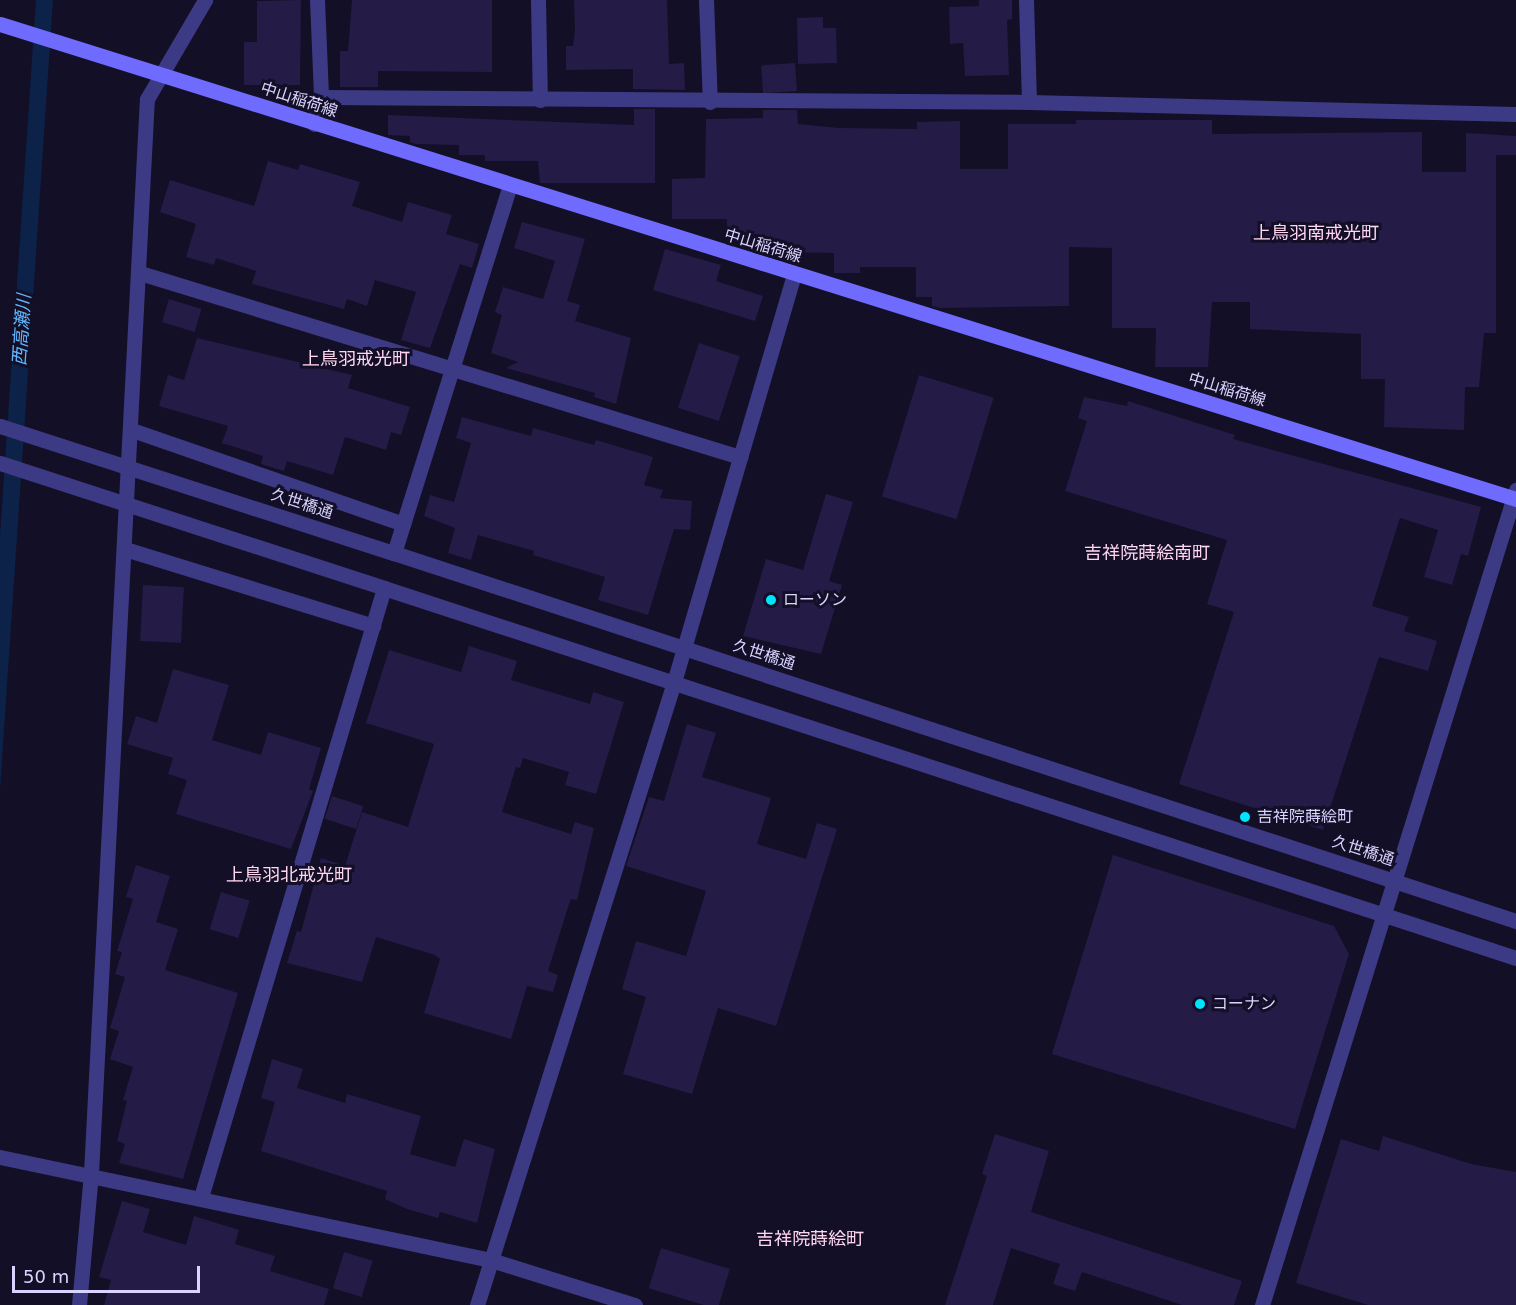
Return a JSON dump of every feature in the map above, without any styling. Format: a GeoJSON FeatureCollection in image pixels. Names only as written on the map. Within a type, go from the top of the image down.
{"type":"FeatureCollection","features":[{"type":"Feature","properties":{"kind":"main road","name":"中山稲荷線"},"geometry":{"type":"LineString","coordinates":[[0,24],[794,274],[1515,495]]}},
{"type":"Feature","properties":{"kind":"street"},"geometry":{"type":"LineString","coordinates":[[80,1305],[91,1173],[132,430],[147,99],[205,0]]}},
{"type":"Feature","properties":{"kind":"street"},"geometry":{"type":"LineString","coordinates":[[314,124],[321,97],[316,0]]}},
{"type":"Feature","properties":{"kind":"street"},"geometry":{"type":"LineString","coordinates":[[538,0],[540,100]]}},
{"type":"Feature","properties":{"kind":"street"},"geometry":{"type":"LineString","coordinates":[[706,0],[710,102]]}},
{"type":"Feature","properties":{"kind":"street"},"geometry":{"type":"LineString","coordinates":[[1026,0],[1029,102]]}},
{"type":"Feature","properties":{"kind":"street"},"geometry":{"type":"LineString","coordinates":[[321,97],[710,102],[1029,102],[1516,114]]}},
{"type":"Feature","properties":{"kind":"street"},"geometry":{"type":"LineString","coordinates":[[394,553],[510,185]]}},
{"type":"Feature","properties":{"kind":"street"},"geometry":{"type":"LineString","coordinates":[[140,273],[740,457]]}},
{"type":"Feature","properties":{"kind":"street"},"geometry":{"type":"LineString","coordinates":[[477,1305],[674,682],[794,274]]}},
{"type":"Feature","properties":{"kind":"street","name":"久世橋通"},"geometry":{"type":"LineString","coordinates":[[0,426],[684,647],[1516,921]]}},
{"type":"Feature","properties":{"kind":"street"},"geometry":{"type":"LineString","coordinates":[[132,430],[403,524]]}},
{"type":"Feature","properties":{"kind":"street"},"geometry":{"type":"LineString","coordinates":[[0,463],[1384,913],[1516,958]]}},
{"type":"Feature","properties":{"kind":"street"},"geometry":{"type":"LineString","coordinates":[[1262,1305],[1515,495]]}},
{"type":"Feature","properties":{"kind":"street"},"geometry":{"type":"LineString","coordinates":[[125,549],[373,626]]}},
{"type":"Feature","properties":{"kind":"street"},"geometry":{"type":"LineString","coordinates":[[201,1197],[384,588]]}},
{"type":"Feature","properties":{"kind":"street"},"geometry":{"type":"LineString","coordinates":[[0,1157],[91,1173],[491,1260],[635,1305]]}},
{"type":"Feature","properties":{"kind":"water","name":"西高瀬川"},"geometry":{"type":"Polygon","coordinates":[[[36,0],[53,0],[0,790],[0,536],[36,0]]]}},
{"type":"Feature","properties":{"kind":"building"},"geometry":{"type":"Polygon","coordinates":[[[301,0],[300,85],[244,85],[244,42],[257,42],[257,1],[301,0]]]}},
{"type":"Feature","properties":{"kind":"building"},"geometry":{"type":"Polygon","coordinates":[[[352,0],[492,0],[492,72],[378,71],[378,87],[340,87],[340,51],[348,51],[352,0]]]}},
{"type":"Feature","properties":{"kind":"building"},"geometry":{"type":"Polygon","coordinates":[[[574,0],[667,0],[669,64],[684,63],[685,90],[633,89],[633,69],[566,70],[566,46],[573,46],[575,31],[574,0]]]}},
{"type":"Feature","properties":{"kind":"building"},"geometry":{"type":"Polygon","coordinates":[[[979,0],[1012,0],[1012,19],[1007,20],[1009,75],[965,76],[963,43],[950,44],[949,7],[979,6],[979,0]]]}},
{"type":"Feature","properties":{"kind":"building"},"geometry":{"type":"Polygon","coordinates":[[[823,17],[823,28],[836,28],[837,63],[798,64],[797,18],[823,17]]]}},
{"type":"Feature","properties":{"kind":"building"},"geometry":{"type":"Polygon","coordinates":[[[795,63],[797,91],[763,93],[761,65],[795,63]]]}},
{"type":"Feature","properties":{"kind":"building"},"geometry":{"type":"Polygon","coordinates":[[[634,109],[655,109],[655,183],[540,183],[538,161],[485,161],[485,155],[459,155],[459,145],[416,144],[410,142],[410,136],[388,135],[388,115],[634,125],[634,109]]]}},
{"type":"Feature","properties":{"kind":"building"},"geometry":{"type":"Polygon","coordinates":[[[763,110],[797,110],[798,124],[839,128],[917,129],[917,122],[960,121],[960,169],[1008,169],[1008,124],[1076,124],[1076,120],[1212,120],[1212,134],[1422,132],[1422,172],[1466,172],[1466,133],[1516,136],[1516,155],[1496,155],[1496,333],[1484,333],[1479,387],[1465,387],[1464,430],[1384,427],[1385,379],[1361,379],[1361,334],[1250,329],[1250,302],[1212,302],[1208,367],[1155,367],[1156,328],[1112,328],[1112,248],[1069,247],[1069,306],[940,308],[932,306],[932,297],[916,297],[916,267],[860,267],[860,273],[834,273],[834,253],[778,252],[778,241],[727,241],[727,219],[672,219],[672,179],[705,178],[706,119],[763,118],[763,110]]]}},
{"type":"Feature","properties":{"kind":"building"},"geometry":{"type":"Polygon","coordinates":[[[268,161],[298,170],[300,164],[360,182],[352,206],[402,222],[408,202],[452,215],[446,234],[479,244],[472,268],[460,264],[430,348],[401,340],[416,292],[375,280],[367,306],[347,299],[344,309],[252,284],[256,271],[216,258],[214,265],[186,257],[196,224],[160,212],[170,180],[254,206],[268,161]]]}},
{"type":"Feature","properties":{"kind":"building"},"geometry":{"type":"Polygon","coordinates":[[[522,222],[585,239],[567,301],[580,305],[575,321],[631,338],[616,404],[594,397],[595,393],[506,368],[518,362],[491,353],[502,315],[495,312],[503,287],[543,299],[555,261],[514,248],[522,222]]]}},
{"type":"Feature","properties":{"kind":"building"},"geometry":{"type":"Polygon","coordinates":[[[665,249],[721,265],[716,281],[763,296],[755,321],[653,290],[665,249]]]}},
{"type":"Feature","properties":{"kind":"building"},"geometry":{"type":"Polygon","coordinates":[[[169,299],[202,309],[194,332],[162,322],[169,299]]]}},
{"type":"Feature","properties":{"kind":"building"},"geometry":{"type":"Polygon","coordinates":[[[197,338],[352,375],[348,388],[410,407],[401,435],[391,432],[386,450],[345,437],[333,475],[287,461],[284,471],[261,464],[263,456],[222,443],[228,426],[159,406],[168,375],[184,380],[197,338]]]}},
{"type":"Feature","properties":{"kind":"building"},"geometry":{"type":"Polygon","coordinates":[[[699,343],[740,356],[719,421],[678,408],[699,343]]]}},
{"type":"Feature","properties":{"kind":"building"},"geometry":{"type":"Polygon","coordinates":[[[919,375],[994,398],[956,519],[882,496],[919,375]]]}},
{"type":"Feature","properties":{"kind":"building"},"geometry":{"type":"Polygon","coordinates":[[[1084,397],[1127,406],[1128,401],[1235,435],[1233,439],[1481,507],[1468,556],[1461,554],[1452,585],[1424,577],[1438,530],[1400,518],[1372,606],[1409,617],[1404,631],[1437,641],[1428,671],[1379,657],[1323,830],[1179,784],[1234,612],[1207,604],[1227,540],[1065,491],[1087,421],[1078,418],[1084,397]]]}},
{"type":"Feature","properties":{"kind":"building"},"geometry":{"type":"Polygon","coordinates":[[[462,417],[531,436],[533,428],[594,445],[596,440],[653,457],[644,485],[663,490],[660,498],[692,501],[690,530],[674,529],[648,615],[598,600],[605,577],[533,555],[534,551],[478,535],[471,560],[448,553],[455,528],[424,516],[430,495],[454,502],[471,443],[456,438],[462,417]]]}},
{"type":"Feature","properties":{"kind":"building"},"geometry":{"type":"Polygon","coordinates":[[[826,494],[853,502],[829,581],[842,585],[821,654],[743,636],[766,559],[803,570],[826,494]]]}},
{"type":"Feature","properties":{"kind":"building"},"geometry":{"type":"Polygon","coordinates":[[[143,585],[184,587],[181,643],[140,641],[143,585]]]}},
{"type":"Feature","properties":{"kind":"building"},"geometry":{"type":"Polygon","coordinates":[[[469,646],[517,661],[511,680],[590,704],[593,692],[624,702],[596,794],[565,785],[569,772],[523,758],[520,768],[516,767],[502,812],[571,834],[575,822],[594,828],[577,900],[571,899],[548,971],[558,975],[553,992],[527,986],[511,1039],[424,1013],[440,959],[435,955],[376,937],[362,982],[287,963],[297,931],[301,932],[321,858],[345,866],[362,812],[408,827],[434,744],[366,723],[389,650],[461,672],[469,646]]]}},
{"type":"Feature","properties":{"kind":"building"},"geometry":{"type":"Polygon","coordinates":[[[173,669],[229,685],[212,740],[261,755],[268,732],[321,748],[309,789],[313,791],[291,849],[176,814],[187,780],[168,774],[173,758],[127,744],[136,716],[157,723],[173,669]]]}},
{"type":"Feature","properties":{"kind":"building"},"geometry":{"type":"Polygon","coordinates":[[[687,724],[716,733],[702,777],[771,798],[757,844],[806,859],[817,823],[837,829],[776,1026],[718,1008],[692,1094],[623,1074],[646,997],[622,989],[636,941],[686,956],[706,891],[626,866],[649,797],[664,801],[687,724]]]}},
{"type":"Feature","properties":{"kind":"building"},"geometry":{"type":"Polygon","coordinates":[[[332,796],[363,806],[356,829],[325,819],[332,796]]]}},
{"type":"Feature","properties":{"kind":"building","name":"コーナン"},"geometry":{"type":"Polygon","coordinates":[[[1113,855],[1334,926],[1349,954],[1295,1129],[1052,1054],[1113,855]]]}},
{"type":"Feature","properties":{"kind":"building"},"geometry":{"type":"Polygon","coordinates":[[[136,865],[170,876],[156,922],[178,929],[165,970],[238,993],[183,1179],[119,1163],[125,1144],[117,1141],[127,1101],[123,1100],[133,1067],[110,1059],[119,1031],[110,1028],[125,977],[115,974],[122,952],[117,951],[133,899],[126,897],[136,865]]]}},
{"type":"Feature","properties":{"kind":"building"},"geometry":{"type":"Polygon","coordinates":[[[221,892],[250,901],[238,938],[210,929],[221,892]]]}},
{"type":"Feature","properties":{"kind":"building"},"geometry":{"type":"Polygon","coordinates":[[[272,1059],[303,1069],[297,1088],[345,1103],[347,1094],[421,1116],[410,1154],[455,1167],[464,1139],[495,1149],[477,1223],[440,1212],[438,1218],[407,1209],[385,1199],[387,1191],[261,1151],[275,1102],[261,1098],[272,1059]]]}},
{"type":"Feature","properties":{"kind":"building"},"geometry":{"type":"Polygon","coordinates":[[[995,1134],[1049,1151],[1031,1212],[1242,1281],[1234,1305],[1182,1305],[1082,1272],[1075,1291],[1053,1284],[1060,1264],[1011,1248],[993,1305],[945,1305],[987,1176],[982,1174],[995,1134]]]}},
{"type":"Feature","properties":{"kind":"building"},"geometry":{"type":"Polygon","coordinates":[[[1383,1136],[1471,1164],[1516,1172],[1516,1305],[1368,1305],[1296,1283],[1341,1139],[1379,1151],[1383,1136]]]}},
{"type":"Feature","properties":{"kind":"building"},"geometry":{"type":"Polygon","coordinates":[[[122,1201],[150,1209],[143,1232],[186,1245],[194,1216],[239,1230],[235,1244],[275,1256],[270,1271],[329,1289],[324,1305],[104,1305],[111,1280],[99,1277],[122,1201]]]}},
{"type":"Feature","properties":{"kind":"building"},"geometry":{"type":"Polygon","coordinates":[[[661,1248],[730,1269],[719,1305],[704,1305],[649,1288],[661,1248]]]}},
{"type":"Feature","properties":{"kind":"building"},"geometry":{"type":"Polygon","coordinates":[[[344,1252],[373,1261],[362,1297],[333,1288],[344,1252]]]}},
{"type":"Feature","properties":{"kind":"place","name":"ローソン"},"geometry":{"type":"Point","coordinates":[771,600]}},
{"type":"Feature","properties":{"kind":"place","name":"吉祥院蒔絵町"},"geometry":{"type":"Point","coordinates":[1245,817]}},
{"type":"Feature","properties":{"kind":"place","name":"コーナン"},"geometry":{"type":"Point","coordinates":[1200,1004]}},
{"type":"Feature","properties":{"kind":"district","name":"上鳥羽南戒光町"},"geometry":{"type":"Point","coordinates":[1316,233]}},
{"type":"Feature","properties":{"kind":"district","name":"上鳥羽戒光町"},"geometry":{"type":"Point","coordinates":[356,359]}},
{"type":"Feature","properties":{"kind":"district","name":"吉祥院蒔絵南町"},"geometry":{"type":"Point","coordinates":[1147,553]}},
{"type":"Feature","properties":{"kind":"district","name":"上鳥羽北戒光町"},"geometry":{"type":"Point","coordinates":[289,875]}},
{"type":"Feature","properties":{"kind":"district","name":"吉祥院蒔絵町"},"geometry":{"type":"Point","coordinates":[810,1239]}}]}
